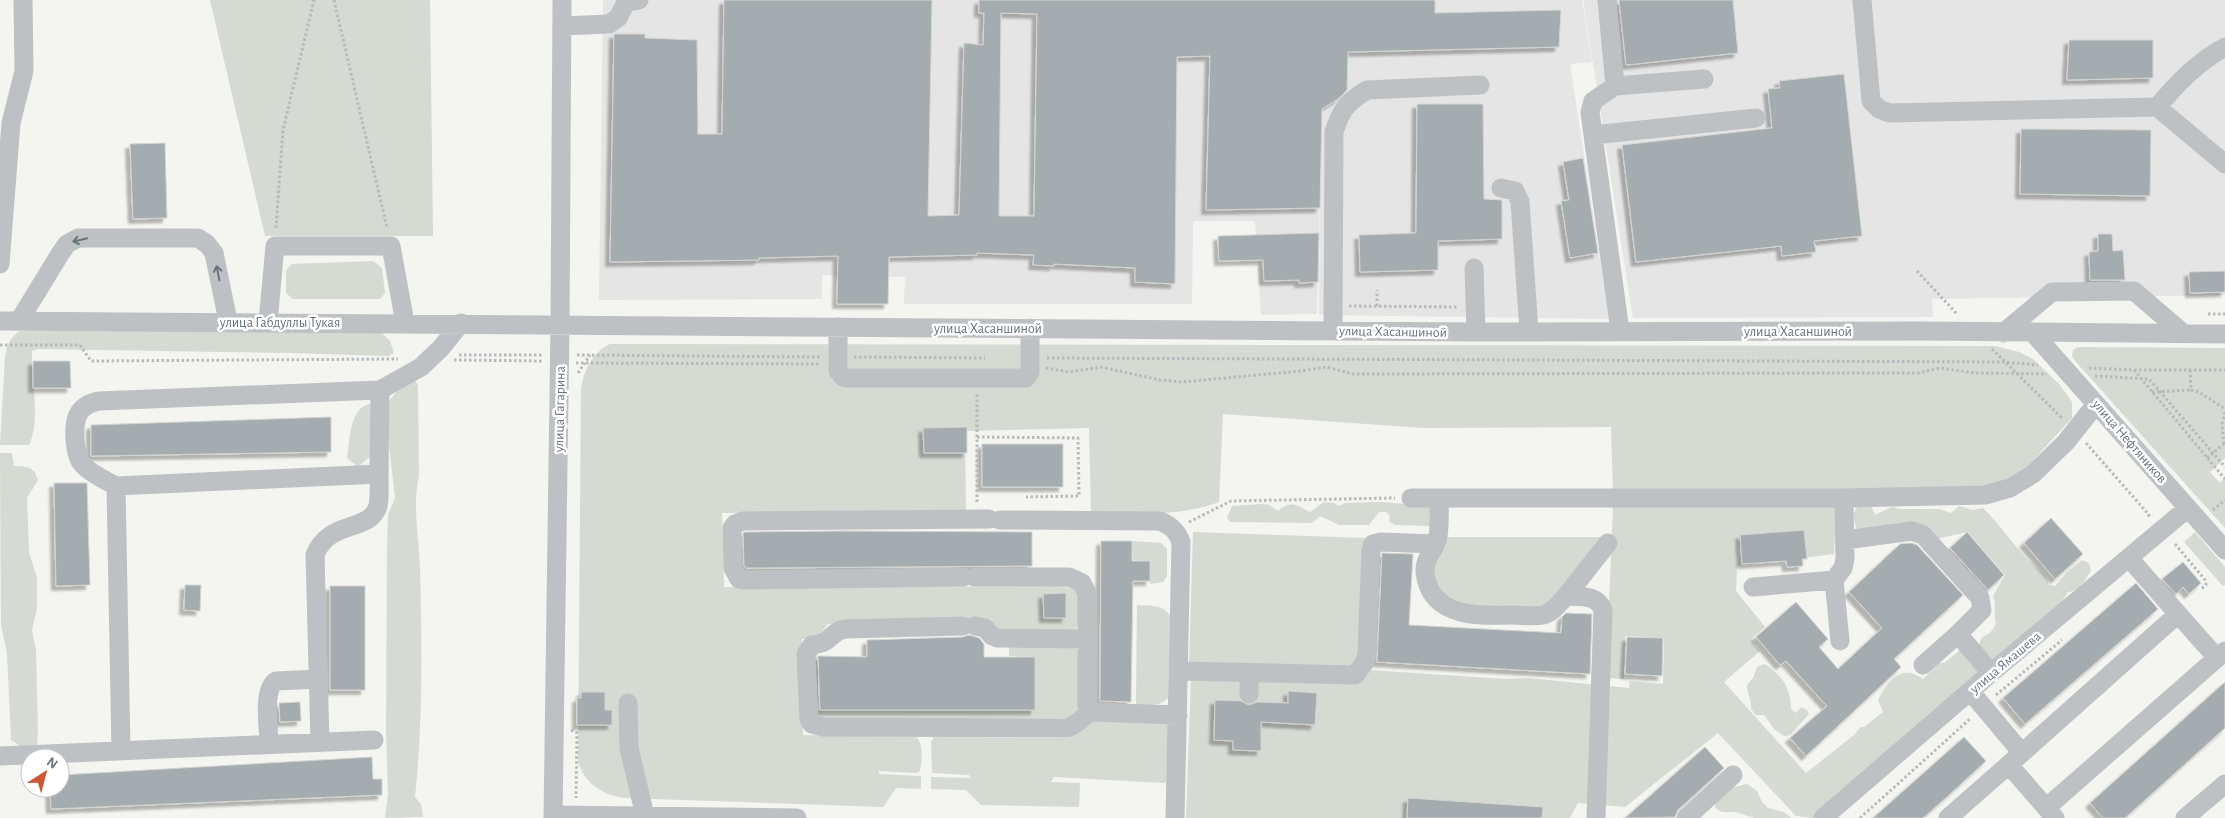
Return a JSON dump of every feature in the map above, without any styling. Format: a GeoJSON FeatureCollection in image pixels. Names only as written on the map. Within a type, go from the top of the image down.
{"type":"FeatureCollection","features":[{"type":"Feature","properties":{"kind":"street"},"geometry":{"type":"LineString","coordinates":[[0,264],[11,123],[24,71],[23,0]]}},
{"type":"Feature","properties":{"kind":"street","name":"улица Гагарина"},"geometry":{"type":"LineString","coordinates":[[552,817],[560,359],[562,0]]}},
{"type":"Feature","properties":{"kind":"street"},"geometry":{"type":"LineString","coordinates":[[562,26],[609,24],[618,18],[626,2],[639,0]]}},
{"type":"Feature","properties":{"kind":"street"},"geometry":{"type":"LineString","coordinates":[[1607,0],[1615,86]]}},
{"type":"Feature","properties":{"kind":"street"},"geometry":{"type":"LineString","coordinates":[[1862,0],[1871,101],[1878,109],[1889,113],[2157,107],[2225,164]]}},
{"type":"Feature","properties":{"kind":"street"},"geometry":{"type":"LineString","coordinates":[[2157,107],[2198,64],[2225,47]]}},
{"type":"Feature","properties":{"kind":"street"},"geometry":{"type":"LineString","coordinates":[[1620,332],[1590,112],[1593,100],[1615,86],[1704,80]]}},
{"type":"Feature","properties":{"kind":"street"},"geometry":{"type":"LineString","coordinates":[[1333,330],[1334,132],[1340,114],[1352,99],[1367,90],[1480,85]]}},
{"type":"Feature","properties":{"kind":"street"},"geometry":{"type":"LineString","coordinates":[[1594,135],[1756,118]]}},
{"type":"Feature","properties":{"kind":"street"},"geometry":{"type":"LineString","coordinates":[[1501,188],[1515,191],[1520,202],[1530,331]]}},
{"type":"Feature","properties":{"kind":"street"},"geometry":{"type":"LineString","coordinates":[[19,321],[67,244],[78,238],[198,238],[207,244],[214,253],[228,321]]}},
{"type":"Feature","properties":{"kind":"street"},"geometry":{"type":"LineString","coordinates":[[268,322],[275,246],[391,246],[405,323]]}},
{"type":"Feature","properties":{"kind":"street"},"geometry":{"type":"LineString","coordinates":[[1474,268],[1476,332]]}},
{"type":"Feature","properties":{"kind":"street"},"geometry":{"type":"LineString","coordinates":[[2003,333],[2052,292],[2134,291],[2184,334]]}},
{"type":"Feature","properties":{"kind":"street","name":"улица Габдуллы Тукая"},"geometry":{"type":"LineString","coordinates":[[0,321],[228,321],[560,325]]}},
{"type":"Feature","properties":{"kind":"street"},"geometry":{"type":"LineString","coordinates":[[379,474],[116,486],[89,471],[78,459],[75,451],[75,422],[78,414],[90,403],[99,401],[380,390],[421,367],[431,359],[460,324]]}},
{"type":"Feature","properties":{"kind":"street","name":"улица Хасаншиной"},"geometry":{"type":"LineString","coordinates":[[560,325],[1476,332],[2225,334]]}},
{"type":"Feature","properties":{"kind":"street"},"geometry":{"type":"LineString","coordinates":[[838,327],[840,374],[847,378],[1026,378],[1030,372],[1030,328]]}},
{"type":"Feature","properties":{"kind":"street","name":"улица Нефтяников"},"geometry":{"type":"LineString","coordinates":[[2034,334],[2225,550]]}},
{"type":"Feature","properties":{"kind":"street"},"geometry":{"type":"LineString","coordinates":[[320,742],[315,555],[325,537],[369,519],[375,513],[378,504],[380,390]]}},
{"type":"Feature","properties":{"kind":"street"},"geometry":{"type":"LineString","coordinates":[[1410,498],[1844,498],[1975,496],[2001,492],[2026,479],[2055,454],[2096,404]]}},
{"type":"Feature","properties":{"kind":"street"},"geometry":{"type":"LineString","coordinates":[[116,486],[122,750]]}},
{"type":"Feature","properties":{"kind":"street"},"geometry":{"type":"LineString","coordinates":[[1439,498],[1438,538],[1426,559],[1425,568],[1429,589],[1436,598],[1456,611],[1472,616],[1544,615],[1556,608],[1608,543]]}},
{"type":"Feature","properties":{"kind":"street"},"geometry":{"type":"LineString","coordinates":[[1840,641],[1834,580],[1844,563],[1844,498]]}},
{"type":"Feature","properties":{"kind":"street","name":"улица Ямашева"},"geometry":{"type":"LineString","coordinates":[[1823,818],[1991,673],[2188,508]]}},
{"type":"Feature","properties":{"kind":"street"},"geometry":{"type":"LineString","coordinates":[[1091,712],[1087,706],[1087,593],[1082,583],[1077,580],[1069,577],[743,580],[738,579],[734,572],[732,528],[735,524],[743,521],[989,520],[1160,521],[1174,530],[1181,542],[1175,818]]}},
{"type":"Feature","properties":{"kind":"street"},"geometry":{"type":"LineString","coordinates":[[1845,540],[1912,531],[1923,535],[1982,602],[1982,610],[1979,614],[1923,666]]}},
{"type":"Feature","properties":{"kind":"street"},"geometry":{"type":"LineString","coordinates":[[1179,671],[1356,675],[1365,662],[1367,653],[1372,547],[1374,544],[1381,542],[1435,544]]}},
{"type":"Feature","properties":{"kind":"street"},"geometry":{"type":"LineString","coordinates":[[1970,691],[1983,707],[2051,813],[2221,654],[2178,614],[2129,558]]}},
{"type":"Feature","properties":{"kind":"street"},"geometry":{"type":"LineString","coordinates":[[1753,587],[1834,580]]}},
{"type":"Feature","properties":{"kind":"street"},"geometry":{"type":"LineString","coordinates":[[1566,596],[1595,598],[1600,602],[1603,610],[1596,818]]}},
{"type":"Feature","properties":{"kind":"street"},"geometry":{"type":"LineString","coordinates":[[1948,818],[2178,614]]}},
{"type":"Feature","properties":{"kind":"street"},"geometry":{"type":"LineString","coordinates":[[1087,639],[997,638],[992,636],[985,628],[969,626],[845,629],[835,632],[826,642],[812,645],[806,654],[809,719],[812,724],[823,727],[1067,728],[1074,726],[1091,712],[1178,715]]}},
{"type":"Feature","properties":{"kind":"street"},"geometry":{"type":"LineString","coordinates":[[1958,634],[1991,673]]}},
{"type":"Feature","properties":{"kind":"street"},"geometry":{"type":"LineString","coordinates":[[1249,672],[1249,694]]}},
{"type":"Feature","properties":{"kind":"street"},"geometry":{"type":"LineString","coordinates":[[269,744],[268,693],[271,684],[276,681],[319,679]]}},
{"type":"Feature","properties":{"kind":"street"},"geometry":{"type":"LineString","coordinates":[[628,703],[629,748],[645,816]]}},
{"type":"Feature","properties":{"kind":"street"},"geometry":{"type":"LineString","coordinates":[[0,756],[374,740]]}},
{"type":"Feature","properties":{"kind":"street"},"geometry":{"type":"LineString","coordinates":[[1686,818],[1733,775]]}},
{"type":"Feature","properties":{"kind":"street"},"geometry":{"type":"LineString","coordinates":[[2185,818],[2225,784]]}},
{"type":"Feature","properties":{"kind":"street"},"geometry":{"type":"LineString","coordinates":[[552,817],[797,818]]}},
{"type":"Feature","properties":{"kind":"path"},"geometry":{"type":"LineString","coordinates":[[275,246],[282,130],[314,0]]}},
{"type":"Feature","properties":{"kind":"path"},"geometry":{"type":"LineString","coordinates":[[334,0],[391,246]]}},
{"type":"Feature","properties":{"kind":"path"},"geometry":{"type":"LineString","coordinates":[[1917,271],[1963,321]]}},
{"type":"Feature","properties":{"kind":"path"},"geometry":{"type":"LineString","coordinates":[[1377,306],[1378,290]]}},
{"type":"Feature","properties":{"kind":"path"},"geometry":{"type":"LineString","coordinates":[[1333,306],[1476,307]]}},
{"type":"Feature","properties":{"kind":"path"},"geometry":{"type":"LineString","coordinates":[[1986,344],[2063,419]]}},
{"type":"Feature","properties":{"kind":"path"},"geometry":{"type":"LineString","coordinates":[[0,345],[80,345],[91,361],[401,359]]}},
{"type":"Feature","properties":{"kind":"path"},"geometry":{"type":"LineString","coordinates":[[431,359],[462,354],[560,359],[838,360]]}},
{"type":"Feature","properties":{"kind":"path"},"geometry":{"type":"LineString","coordinates":[[431,359],[838,360],[991,358]]}},
{"type":"Feature","properties":{"kind":"path"},"geometry":{"type":"LineString","coordinates":[[1030,362],[2004,362],[2066,371],[2149,379],[2225,467]]}},
{"type":"Feature","properties":{"kind":"path"},"geometry":{"type":"LineString","coordinates":[[1030,362],[1069,372],[1101,367],[1160,380],[1182,382],[1301,371],[1328,366],[1345,372],[1368,374],[1918,373],[1940,368],[1975,373],[2017,374],[2066,371],[2225,370]]}},
{"type":"Feature","properties":{"kind":"path"},"geometry":{"type":"LineString","coordinates":[[2134,370],[2225,479]]}},
{"type":"Feature","properties":{"kind":"path"},"geometry":{"type":"LineString","coordinates":[[2190,370],[2191,390]]}},
{"type":"Feature","properties":{"kind":"path"},"geometry":{"type":"LineString","coordinates":[[977,378],[977,437],[989,520]]}},
{"type":"Feature","properties":{"kind":"path"},"geometry":{"type":"LineString","coordinates":[[2152,392],[2191,390],[2199,392],[2225,411],[2222,424],[2224,444],[2207,458]]}},
{"type":"Feature","properties":{"kind":"path"},"geometry":{"type":"LineString","coordinates":[[977,437],[1078,438],[1079,496],[1026,497]]}},
{"type":"Feature","properties":{"kind":"path"},"geometry":{"type":"LineString","coordinates":[[2082,438],[2149,515]]}},
{"type":"Feature","properties":{"kind":"path"},"geometry":{"type":"LineString","coordinates":[[1174,530],[1231,501],[1410,498]]}},
{"type":"Feature","properties":{"kind":"path"},"geometry":{"type":"LineString","coordinates":[[2213,510],[2225,500]]}},
{"type":"Feature","properties":{"kind":"path"},"geometry":{"type":"LineString","coordinates":[[2174,544],[2206,581],[2206,585],[2202,589]]}},
{"type":"Feature","properties":{"kind":"path"},"geometry":{"type":"LineString","coordinates":[[1860,818],[1983,707],[2066,636]]}},
{"type":"Feature","properties":{"kind":"shaded area"},"geometry":{"type":"Polygon","coordinates":[[[210,0],[430,0],[433,236],[265,236],[210,0]]]}},
{"type":"Feature","properties":{"kind":"shaded area"},"geometry":{"type":"Polygon","coordinates":[[[603,0],[1582,0],[1592,62],[1570,64],[1609,319],[1319,315],[1320,192],[1317,314],[1261,315],[1255,221],[1193,221],[1192,304],[904,304],[905,277],[822,275],[822,299],[599,300],[603,0]]]}},
{"type":"Feature","properties":{"kind":"shaded area"},"geometry":{"type":"Polygon","coordinates":[[[1583,0],[2225,0],[2225,295],[1932,299],[1933,317],[1633,318],[1583,0]]]}},
{"type":"Feature","properties":{"kind":"shaded area"},"geometry":{"type":"Polygon","coordinates":[[[373,261],[382,268],[385,293],[380,299],[293,299],[286,293],[286,270],[292,264],[373,261]]]}},
{"type":"Feature","properties":{"kind":"shaded area"},"geometry":{"type":"Polygon","coordinates":[[[185,328],[377,328],[390,341],[394,353],[389,356],[37,349],[32,351],[35,400],[33,435],[29,445],[0,445],[5,357],[9,342],[20,331],[185,328]]]}},
{"type":"Feature","properties":{"kind":"shaded area"},"geometry":{"type":"Polygon","coordinates":[[[610,344],[1995,346],[2019,352],[2033,359],[2060,385],[2072,402],[2072,418],[2027,467],[1994,488],[1613,492],[1611,427],[1424,428],[1223,414],[1219,502],[1204,507],[1156,514],[1091,513],[1089,428],[965,431],[966,512],[722,513],[724,587],[1061,586],[1076,590],[1080,595],[1080,622],[1076,629],[1066,632],[997,633],[987,621],[828,624],[816,638],[802,639],[803,735],[916,737],[919,740],[922,753],[920,771],[917,773],[879,771],[879,774],[921,776],[921,789],[896,788],[883,807],[625,798],[609,794],[595,787],[585,776],[578,761],[581,389],[584,375],[590,363],[598,352],[610,344]]]}},
{"type":"Feature","properties":{"kind":"shaded area"},"geometry":{"type":"Polygon","coordinates":[[[2078,347],[2225,348],[2225,458],[2210,472],[2220,483],[2225,478],[2225,528],[2076,362],[2072,356],[2073,350],[2078,347]]]}},
{"type":"Feature","properties":{"kind":"shaded area"},"geometry":{"type":"Polygon","coordinates":[[[415,381],[418,385],[419,476],[416,510],[420,567],[421,711],[415,797],[421,804],[423,817],[385,818],[388,794],[386,731],[387,545],[388,515],[395,498],[387,427],[388,403],[399,388],[415,381]]]}},
{"type":"Feature","properties":{"kind":"shaded area"},"geometry":{"type":"Polygon","coordinates":[[[370,404],[374,407],[373,454],[358,467],[347,458],[350,435],[354,418],[358,411],[370,404]]]}},
{"type":"Feature","properties":{"kind":"shaded area"},"geometry":{"type":"Polygon","coordinates":[[[0,453],[12,453],[14,466],[29,468],[35,472],[38,480],[27,498],[29,552],[37,578],[37,609],[32,630],[36,651],[38,733],[37,745],[34,748],[23,748],[11,740],[7,653],[1,624],[0,453]]]}},
{"type":"Feature","properties":{"kind":"shaded area"},"geometry":{"type":"Polygon","coordinates":[[[1324,502],[1334,503],[1339,506],[1345,503],[1382,502],[1432,506],[1431,526],[1395,525],[1389,521],[1390,516],[1386,512],[1379,512],[1369,525],[1339,525],[1320,516],[1312,523],[1230,522],[1227,518],[1232,506],[1262,504],[1269,505],[1278,511],[1287,506],[1294,505],[1310,512],[1324,502]]]}},
{"type":"Feature","properties":{"kind":"shaded area"},"geometry":{"type":"Polygon","coordinates":[[[1836,505],[1834,554],[1737,566],[1736,591],[1765,627],[1752,638],[1755,646],[1760,651],[1724,682],[1806,773],[1854,735],[1861,727],[1864,727],[1883,712],[1878,700],[1886,686],[1896,676],[1902,673],[1909,673],[1923,679],[1939,663],[1944,663],[1966,645],[1980,675],[1814,818],[1796,816],[1718,733],[1625,807],[1578,803],[1570,818],[1186,818],[1191,677],[1369,670],[1506,679],[1528,678],[1629,688],[1630,681],[1663,684],[1664,638],[1625,636],[1624,679],[1606,678],[1613,507],[1836,505]]]}},
{"type":"Feature","properties":{"kind":"shaded area"},"geometry":{"type":"Polygon","coordinates":[[[1859,505],[1871,506],[1875,515],[1892,507],[1901,509],[1940,509],[1951,513],[1959,506],[1973,510],[1983,508],[2025,557],[2045,576],[2049,585],[2055,586],[2067,572],[2082,560],[2089,563],[2091,570],[2082,584],[2068,592],[2058,607],[2023,636],[2018,637],[2007,651],[1992,659],[1980,651],[1979,644],[1982,637],[1990,633],[1996,624],[1993,596],[2005,575],[1968,532],[1931,540],[1857,531],[1854,514],[1859,505]]]}},
{"type":"Feature","properties":{"kind":"shaded area"},"geometry":{"type":"Polygon","coordinates":[[[1193,532],[1367,538],[1361,651],[1349,670],[1189,666],[1193,532]]]}},
{"type":"Feature","properties":{"kind":"shaded area"},"geometry":{"type":"Polygon","coordinates":[[[2195,532],[2225,567],[2225,585],[2223,586],[2184,542],[2195,532]]]}},
{"type":"Feature","properties":{"kind":"shaded area"},"geometry":{"type":"Polygon","coordinates":[[[1448,537],[1607,537],[1542,610],[1461,607],[1441,594],[1435,584],[1433,557],[1440,545],[1448,537]]]}},
{"type":"Feature","properties":{"kind":"shaded area"},"geometry":{"type":"Polygon","coordinates":[[[1132,541],[1161,543],[1167,549],[1167,576],[1163,582],[1150,584],[1150,561],[1133,560],[1132,541]]]}},
{"type":"Feature","properties":{"kind":"shaded area"},"geometry":{"type":"Polygon","coordinates":[[[1137,605],[1164,609],[1170,616],[1168,698],[1157,704],[1136,705],[1137,605]]]}},
{"type":"Feature","properties":{"kind":"shaded area"},"geometry":{"type":"Polygon","coordinates":[[[1009,641],[1075,646],[1080,654],[1080,706],[1072,718],[814,718],[815,657],[818,656],[818,710],[1035,710],[1035,657],[1009,656],[1009,641]]]}},
{"type":"Feature","properties":{"kind":"shaded area"},"geometry":{"type":"Polygon","coordinates":[[[1765,664],[1777,673],[1787,688],[1791,709],[1796,713],[1801,707],[1807,710],[1809,714],[1790,735],[1784,736],[1775,730],[1764,715],[1756,715],[1751,709],[1747,685],[1753,678],[1757,667],[1765,664]]]}},
{"type":"Feature","properties":{"kind":"shaded area"},"geometry":{"type":"Polygon","coordinates":[[[1092,718],[1170,720],[1168,780],[1164,783],[1054,777],[1051,782],[1080,783],[1079,807],[981,805],[966,790],[931,789],[931,777],[971,778],[969,775],[932,773],[931,742],[934,737],[1068,738],[1082,731],[1092,718]]]}},
{"type":"Feature","properties":{"kind":"shaded area"},"geometry":{"type":"Polygon","coordinates":[[[1747,784],[1757,791],[1762,802],[1768,808],[1784,812],[1791,818],[1754,818],[1736,812],[1722,812],[1715,808],[1716,799],[1734,787],[1747,784]]]}},
{"type":"Feature","properties":{"kind":"building"},"geometry":{"type":"Polygon","coordinates":[[[724,0],[932,0],[928,216],[959,215],[964,43],[983,45],[984,13],[979,13],[979,0],[1435,0],[1435,13],[1561,10],[1559,47],[1348,52],[1347,90],[1338,99],[1322,109],[1320,208],[1206,210],[1210,56],[1177,57],[1175,284],[1135,282],[1135,268],[1054,264],[1054,266],[1033,265],[1034,255],[977,253],[977,255],[889,257],[888,304],[837,304],[838,256],[759,258],[759,260],[610,262],[614,34],[645,34],[645,38],[697,40],[698,134],[722,134],[724,0]],[[1001,13],[999,216],[1034,216],[1037,14],[1001,13]]]}},
{"type":"Feature","properties":{"kind":"building"},"geometry":{"type":"Polygon","coordinates":[[[1619,0],[1733,0],[1738,53],[1626,65],[1619,0]]]}},
{"type":"Feature","properties":{"kind":"building"},"geometry":{"type":"Polygon","coordinates":[[[2069,40],[2153,40],[2153,78],[2067,80],[2069,40]]]}},
{"type":"Feature","properties":{"kind":"building"},"geometry":{"type":"Polygon","coordinates":[[[1844,74],[1862,236],[1814,241],[1816,252],[1782,256],[1781,246],[1636,262],[1622,145],[1772,128],[1768,89],[1780,88],[1779,81],[1844,74]]]}},
{"type":"Feature","properties":{"kind":"building"},"geometry":{"type":"Polygon","coordinates":[[[1417,104],[1483,104],[1484,199],[1502,200],[1502,239],[1438,241],[1438,270],[1360,272],[1359,235],[1416,233],[1417,104]]]}},
{"type":"Feature","properties":{"kind":"building"},"geometry":{"type":"Polygon","coordinates":[[[2021,129],[2151,130],[2150,196],[2020,194],[2021,129]]]}},
{"type":"Feature","properties":{"kind":"building"},"geometry":{"type":"Polygon","coordinates":[[[165,143],[167,218],[133,219],[130,144],[165,143]]]}},
{"type":"Feature","properties":{"kind":"building"},"geometry":{"type":"Polygon","coordinates":[[[1583,158],[1598,253],[1570,258],[1561,201],[1569,200],[1563,162],[1583,158]]]}},
{"type":"Feature","properties":{"kind":"building"},"geometry":{"type":"Polygon","coordinates":[[[1319,233],[1318,282],[1299,283],[1299,280],[1264,281],[1263,260],[1219,261],[1218,236],[1319,233]]]}},
{"type":"Feature","properties":{"kind":"building"},"geometry":{"type":"Polygon","coordinates":[[[2098,234],[2112,234],[2113,251],[2123,250],[2125,280],[2090,280],[2089,252],[2098,251],[2098,234]]]}},
{"type":"Feature","properties":{"kind":"building"},"geometry":{"type":"Polygon","coordinates":[[[2225,271],[2225,292],[2190,293],[2189,272],[2225,271]]]}},
{"type":"Feature","properties":{"kind":"building"},"geometry":{"type":"Polygon","coordinates":[[[33,361],[70,361],[71,388],[33,388],[33,361]]]}},
{"type":"Feature","properties":{"kind":"building"},"geometry":{"type":"Polygon","coordinates":[[[331,417],[331,452],[91,456],[91,425],[331,417]]]}},
{"type":"Feature","properties":{"kind":"building"},"geometry":{"type":"Polygon","coordinates":[[[967,427],[967,453],[924,453],[923,428],[967,427]]]}},
{"type":"Feature","properties":{"kind":"building"},"geometry":{"type":"Polygon","coordinates":[[[982,444],[1063,444],[1063,487],[982,487],[982,444]]]}},
{"type":"Feature","properties":{"kind":"building"},"geometry":{"type":"Polygon","coordinates":[[[54,483],[87,483],[90,585],[56,586],[54,483]]]}},
{"type":"Feature","properties":{"kind":"building"},"geometry":{"type":"Polygon","coordinates":[[[2051,518],[2083,554],[2055,579],[2024,543],[2051,518]]]}},
{"type":"Feature","properties":{"kind":"building"},"geometry":{"type":"Polygon","coordinates":[[[1804,530],[1807,559],[1802,559],[1803,566],[1787,567],[1786,561],[1742,564],[1740,535],[1804,530]]]}},
{"type":"Feature","properties":{"kind":"building"},"geometry":{"type":"Polygon","coordinates":[[[745,532],[1032,532],[1032,566],[746,568],[744,565],[743,533],[745,532]]]}},
{"type":"Feature","properties":{"kind":"building"},"geometry":{"type":"Polygon","coordinates":[[[1967,532],[2004,575],[1988,590],[1950,548],[1967,532]]]}},
{"type":"Feature","properties":{"kind":"building"},"geometry":{"type":"Polygon","coordinates":[[[1101,541],[1132,541],[1132,561],[1150,561],[1150,581],[1133,581],[1131,702],[1100,701],[1101,541]]]}},
{"type":"Feature","properties":{"kind":"building"},"geometry":{"type":"Polygon","coordinates":[[[1911,543],[1917,545],[1963,595],[1894,659],[1901,667],[1806,756],[1790,738],[1827,706],[1786,661],[1780,665],[1756,637],[1796,602],[1828,639],[1819,647],[1838,669],[1882,628],[1849,592],[1900,544],[1911,543]]]}},
{"type":"Feature","properties":{"kind":"building"},"geometry":{"type":"Polygon","coordinates":[[[1382,553],[1413,554],[1409,625],[1561,633],[1562,617],[1566,613],[1592,614],[1590,674],[1377,662],[1382,553]]]}},
{"type":"Feature","properties":{"kind":"building"},"geometry":{"type":"Polygon","coordinates":[[[2183,562],[2201,583],[2189,594],[2183,587],[2176,594],[2162,579],[2183,562]]]}},
{"type":"Feature","properties":{"kind":"building"},"geometry":{"type":"Polygon","coordinates":[[[2136,583],[2158,609],[2025,724],[2003,698],[2136,583]]]}},
{"type":"Feature","properties":{"kind":"building"},"geometry":{"type":"Polygon","coordinates":[[[185,585],[201,585],[200,611],[184,610],[185,585]]]}},
{"type":"Feature","properties":{"kind":"building"},"geometry":{"type":"Polygon","coordinates":[[[330,586],[365,586],[365,690],[330,690],[330,586]]]}},
{"type":"Feature","properties":{"kind":"building"},"geometry":{"type":"Polygon","coordinates":[[[1066,593],[1066,618],[1044,618],[1043,594],[1066,593]]]}},
{"type":"Feature","properties":{"kind":"building"},"geometry":{"type":"Polygon","coordinates":[[[969,635],[979,638],[984,644],[984,657],[1035,657],[1035,710],[820,710],[818,656],[867,657],[867,640],[963,637],[969,635]]]}},
{"type":"Feature","properties":{"kind":"building"},"geometry":{"type":"Polygon","coordinates":[[[1627,637],[1663,638],[1662,676],[1625,674],[1627,637]]]}},
{"type":"Feature","properties":{"kind":"building"},"geometry":{"type":"Polygon","coordinates":[[[2225,682],[2225,728],[2125,818],[2103,818],[2090,803],[2225,682]]]}},
{"type":"Feature","properties":{"kind":"building"},"geometry":{"type":"Polygon","coordinates":[[[1288,691],[1317,693],[1315,725],[1261,722],[1261,751],[1233,750],[1233,741],[1214,740],[1215,700],[1241,701],[1249,705],[1257,702],[1288,703],[1288,691]]]}},
{"type":"Feature","properties":{"kind":"building"},"geometry":{"type":"Polygon","coordinates":[[[581,692],[605,692],[605,710],[612,710],[612,725],[577,725],[577,698],[581,698],[581,692]]]}},
{"type":"Feature","properties":{"kind":"building"},"geometry":{"type":"Polygon","coordinates":[[[300,702],[301,721],[280,722],[279,703],[300,702]]]}},
{"type":"Feature","properties":{"kind":"building"},"geometry":{"type":"Polygon","coordinates":[[[1964,737],[1986,761],[1949,795],[1923,818],[1873,818],[1964,737]]]}},
{"type":"Feature","properties":{"kind":"building"},"geometry":{"type":"Polygon","coordinates":[[[1705,747],[1724,768],[1678,810],[1675,817],[1625,818],[1705,747]]]}},
{"type":"Feature","properties":{"kind":"building"},"geometry":{"type":"Polygon","coordinates":[[[372,757],[373,779],[382,779],[382,795],[51,809],[50,798],[70,798],[70,774],[372,757]]]}},
{"type":"Feature","properties":{"kind":"building"},"geometry":{"type":"Polygon","coordinates":[[[1408,798],[1543,807],[1542,818],[1407,818],[1408,798]]]}}]}
